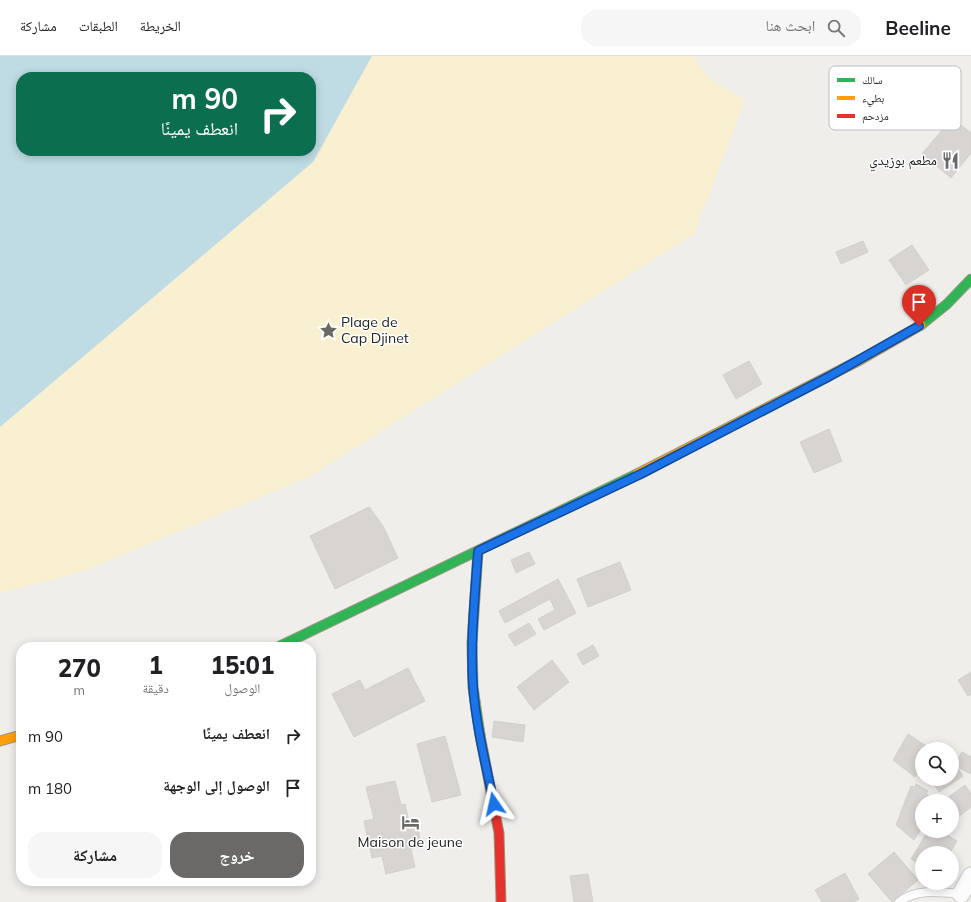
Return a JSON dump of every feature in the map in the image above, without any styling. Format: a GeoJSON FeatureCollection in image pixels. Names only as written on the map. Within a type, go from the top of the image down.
{"type":"FeatureCollection","features":[{"type":"Feature","properties":{"kind":"main road"},"geometry":{"type":"LineString","coordinates":[[288,642],[641,474],[894,341],[931,318],[962,291],[971,279]]}},
{"type":"Feature","properties":{"kind":"main road"},"geometry":{"type":"LineString","coordinates":[[478,551],[472,643],[473,687],[499,833],[501,902]]}},
{"type":"Feature","properties":{"kind":"main road"},"geometry":{"type":"LineString","coordinates":[[0,741],[16,736]]}},
{"type":"Feature","properties":{"kind":"street"},"geometry":{"type":"LineString","coordinates":[[964,896],[971,876]]}},
{"type":"Feature","properties":{"kind":"lane"},"geometry":{"type":"LineString","coordinates":[[899,902],[905,897],[931,891],[964,896]]}},
{"type":"Feature","properties":{"kind":"sand","name":"Plage de Cap Djinet"},"geometry":{"type":"Polygon","coordinates":[[[372,56],[693,56],[710,79],[745,100],[694,234],[309,477],[82,572],[0,593],[0,427],[313,162],[372,56]]]}},
{"type":"Feature","properties":{"kind":"water"},"geometry":{"type":"Polygon","coordinates":[[[0,56],[372,56],[313,162],[0,427],[0,56]]]}},
{"type":"Feature","properties":{"kind":"building"},"geometry":{"type":"Polygon","coordinates":[[[961,125],[971,133],[971,153],[951,178],[922,154],[942,130],[961,130],[961,125]]]}},
{"type":"Feature","properties":{"kind":"building"},"geometry":{"type":"Polygon","coordinates":[[[863,241],[868,252],[841,264],[836,252],[863,241]]]}},
{"type":"Feature","properties":{"kind":"building"},"geometry":{"type":"Polygon","coordinates":[[[912,245],[929,270],[906,285],[889,260],[912,245]]]}},
{"type":"Feature","properties":{"kind":"building"},"geometry":{"type":"Polygon","coordinates":[[[749,361],[762,384],[736,399],[723,375],[749,361]]]}},
{"type":"Feature","properties":{"kind":"building"},"geometry":{"type":"Polygon","coordinates":[[[829,429],[842,461],[814,473],[800,442],[829,429]]]}},
{"type":"Feature","properties":{"kind":"building"},"geometry":{"type":"Polygon","coordinates":[[[369,507],[383,526],[398,558],[335,589],[310,536],[369,507]]]}},
{"type":"Feature","properties":{"kind":"building"},"geometry":{"type":"Polygon","coordinates":[[[529,552],[535,564],[516,573],[511,560],[529,552]]]}},
{"type":"Feature","properties":{"kind":"building"},"geometry":{"type":"Polygon","coordinates":[[[620,562],[631,590],[588,607],[577,579],[620,562]]]}},
{"type":"Feature","properties":{"kind":"building"},"geometry":{"type":"Polygon","coordinates":[[[558,579],[576,613],[544,630],[538,619],[555,610],[550,599],[505,623],[499,611],[558,579]]]}},
{"type":"Feature","properties":{"kind":"building"},"geometry":{"type":"Polygon","coordinates":[[[529,623],[536,634],[515,646],[508,635],[529,623]]]}},
{"type":"Feature","properties":{"kind":"building"},"geometry":{"type":"Polygon","coordinates":[[[593,645],[599,656],[583,665],[577,654],[593,645]]]}},
{"type":"Feature","properties":{"kind":"building"},"geometry":{"type":"Polygon","coordinates":[[[552,660],[569,682],[534,710],[517,687],[552,660]]]}},
{"type":"Feature","properties":{"kind":"building"},"geometry":{"type":"Polygon","coordinates":[[[408,668],[425,701],[354,737],[332,694],[360,680],[365,690],[408,668]]]}},
{"type":"Feature","properties":{"kind":"building"},"geometry":{"type":"Polygon","coordinates":[[[971,672],[971,694],[968,696],[958,680],[971,672]]]}},
{"type":"Feature","properties":{"kind":"building"},"geometry":{"type":"Polygon","coordinates":[[[494,721],[525,725],[523,742],[492,737],[494,721]]]}},
{"type":"Feature","properties":{"kind":"building"},"geometry":{"type":"Polygon","coordinates":[[[908,734],[920,742],[915,742],[915,777],[893,760],[908,734]]]}},
{"type":"Feature","properties":{"kind":"building"},"geometry":{"type":"Polygon","coordinates":[[[445,736],[461,795],[432,802],[417,744],[445,736]]]}},
{"type":"Feature","properties":{"kind":"building"},"geometry":{"type":"Polygon","coordinates":[[[962,752],[971,757],[971,774],[959,768],[959,757],[962,752]]]}},
{"type":"Feature","properties":{"kind":"building"},"geometry":{"type":"Polygon","coordinates":[[[959,770],[963,776],[959,779],[959,770]]]}},
{"type":"Feature","properties":{"kind":"building"},"geometry":{"type":"Polygon","coordinates":[[[395,781],[401,805],[405,804],[410,827],[417,825],[422,846],[411,849],[415,867],[386,874],[382,856],[372,858],[364,821],[374,819],[366,787],[395,781]]]}},
{"type":"Feature","properties":{"kind":"building"},"geometry":{"type":"Polygon","coordinates":[[[965,785],[971,794],[971,807],[959,816],[959,794],[953,794],[965,785]]]}},
{"type":"Feature","properties":{"kind":"building"},"geometry":{"type":"Polygon","coordinates":[[[911,786],[919,786],[928,791],[926,794],[915,794],[915,838],[914,840],[896,825],[911,786]]]}},
{"type":"Feature","properties":{"kind":"building"},"geometry":{"type":"Polygon","coordinates":[[[935,786],[948,786],[939,792],[935,786]]]}},
{"type":"Feature","properties":{"kind":"building"},"geometry":{"type":"Polygon","coordinates":[[[924,838],[952,838],[957,841],[954,846],[919,846],[924,838]]]}},
{"type":"Feature","properties":{"kind":"building"},"geometry":{"type":"Polygon","coordinates":[[[894,852],[915,876],[915,883],[892,902],[868,874],[894,852]]]}},
{"type":"Feature","properties":{"kind":"building"},"geometry":{"type":"Polygon","coordinates":[[[915,852],[915,862],[911,859],[915,852]]]}},
{"type":"Feature","properties":{"kind":"building"},"geometry":{"type":"Polygon","coordinates":[[[845,873],[859,899],[854,902],[822,902],[815,890],[845,873]]]}},
{"type":"Feature","properties":{"kind":"building"},"geometry":{"type":"Polygon","coordinates":[[[588,874],[593,902],[574,902],[570,876],[588,874]]]}},
{"type":"Feature","properties":{"kind":"traffic: fast"},"geometry":{"type":"LineString","coordinates":[[921,325],[947,304],[971,279]]}},
{"type":"Feature","properties":{"kind":"traffic: fast"},"geometry":{"type":"LineString","coordinates":[[288,642],[637,474]]}},
{"type":"Feature","properties":{"kind":"traffic: fast"},"geometry":{"type":"LineString","coordinates":[[478,551],[472,643],[473,687],[480,735]]}},
{"type":"Feature","properties":{"kind":"traffic: slow"},"geometry":{"type":"LineString","coordinates":[[637,474],[860,360],[921,325]]}},
{"type":"Feature","properties":{"kind":"traffic: slow"},"geometry":{"type":"LineString","coordinates":[[0,741],[16,736]]}},
{"type":"Feature","properties":{"kind":"traffic: jam"},"geometry":{"type":"LineString","coordinates":[[480,735],[499,833],[501,902]]}},
{"type":"Feature","properties":{"kind":"place","name":"مطعم بوزيدي"},"geometry":{"type":"Point","coordinates":[950,160]}},
{"type":"Feature","properties":{"kind":"place","name":"Plage de Cap Djinet"},"geometry":{"type":"Point","coordinates":[328,330]}},
{"type":"Feature","properties":{"kind":"place","name":"Maison de jeune"},"geometry":{"type":"Point","coordinates":[410,822]}},
{"type":"Feature","properties":{"kind":"route"},"geometry":{"type":"LineString","coordinates":[[494,804],[480,733],[473,687],[472,643],[478,551],[641,474],[830,376],[919,326]]}}]}
